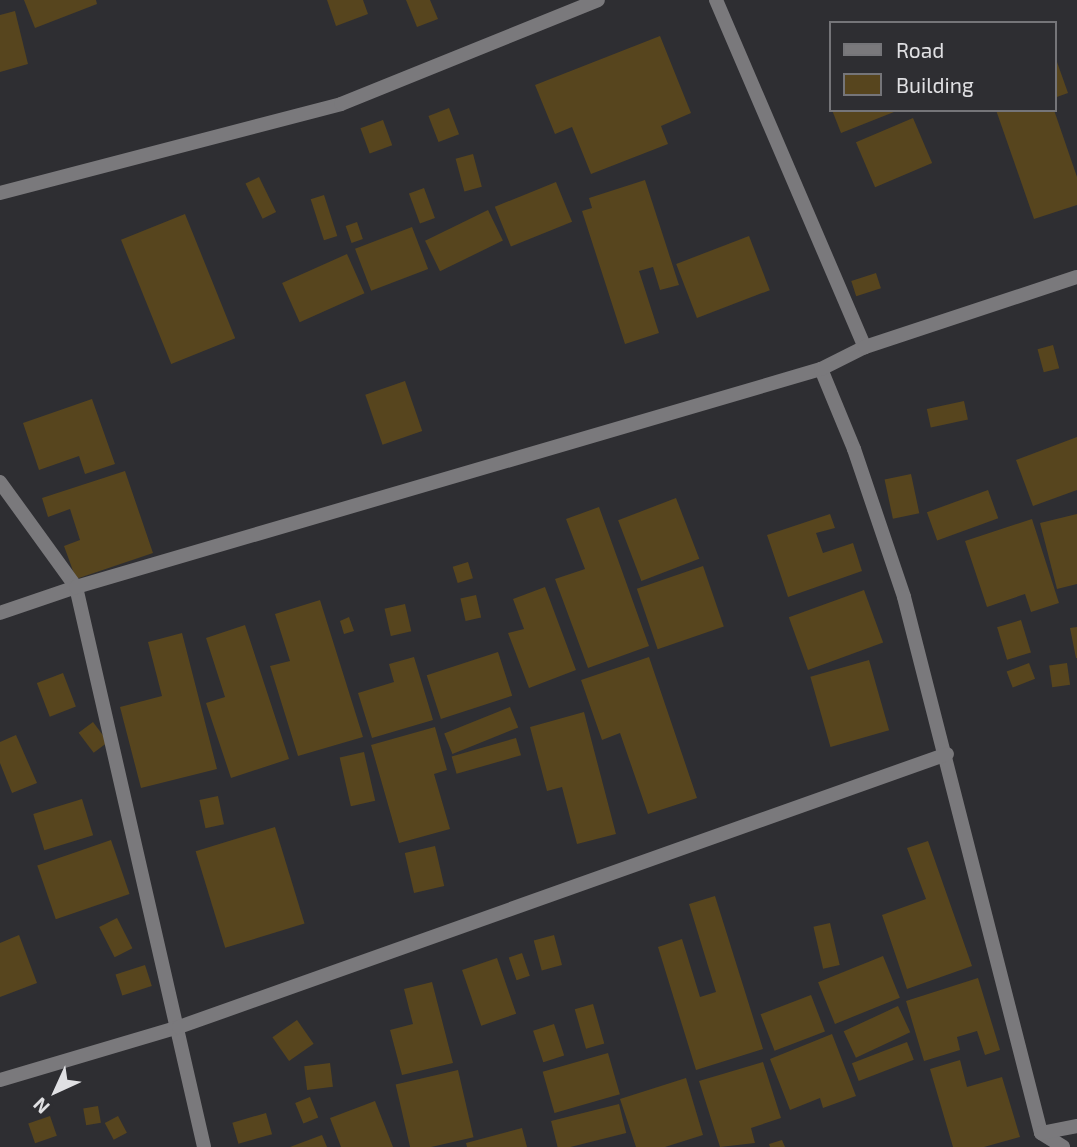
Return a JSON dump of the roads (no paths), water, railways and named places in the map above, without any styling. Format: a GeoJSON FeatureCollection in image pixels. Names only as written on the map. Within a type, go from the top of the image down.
{"type":"FeatureCollection","features":[{"type":"Feature","properties":{"kind":"street"},"geometry":{"type":"LineString","coordinates":[[0,193],[341,104],[598,0]]}},
{"type":"Feature","properties":{"kind":"street"},"geometry":{"type":"LineString","coordinates":[[716,0],[865,348]]}},
{"type":"Feature","properties":{"kind":"street"},"geometry":{"type":"LineString","coordinates":[[0,613],[76,587],[821,369],[865,348],[1077,277]]}},
{"type":"Feature","properties":{"kind":"street"},"geometry":{"type":"LineString","coordinates":[[821,369],[854,449],[904,597],[947,754],[1041,1133],[1063,1147]]}},
{"type":"Feature","properties":{"kind":"street"},"geometry":{"type":"LineString","coordinates":[[0,482],[76,587],[179,1027],[204,1147]]}},
{"type":"Feature","properties":{"kind":"street"},"geometry":{"type":"LineString","coordinates":[[0,1080],[179,1027],[947,754]]}},
{"type":"Feature","properties":{"kind":"street"},"geometry":{"type":"LineString","coordinates":[[1041,1133],[1077,1126]]}}]}
